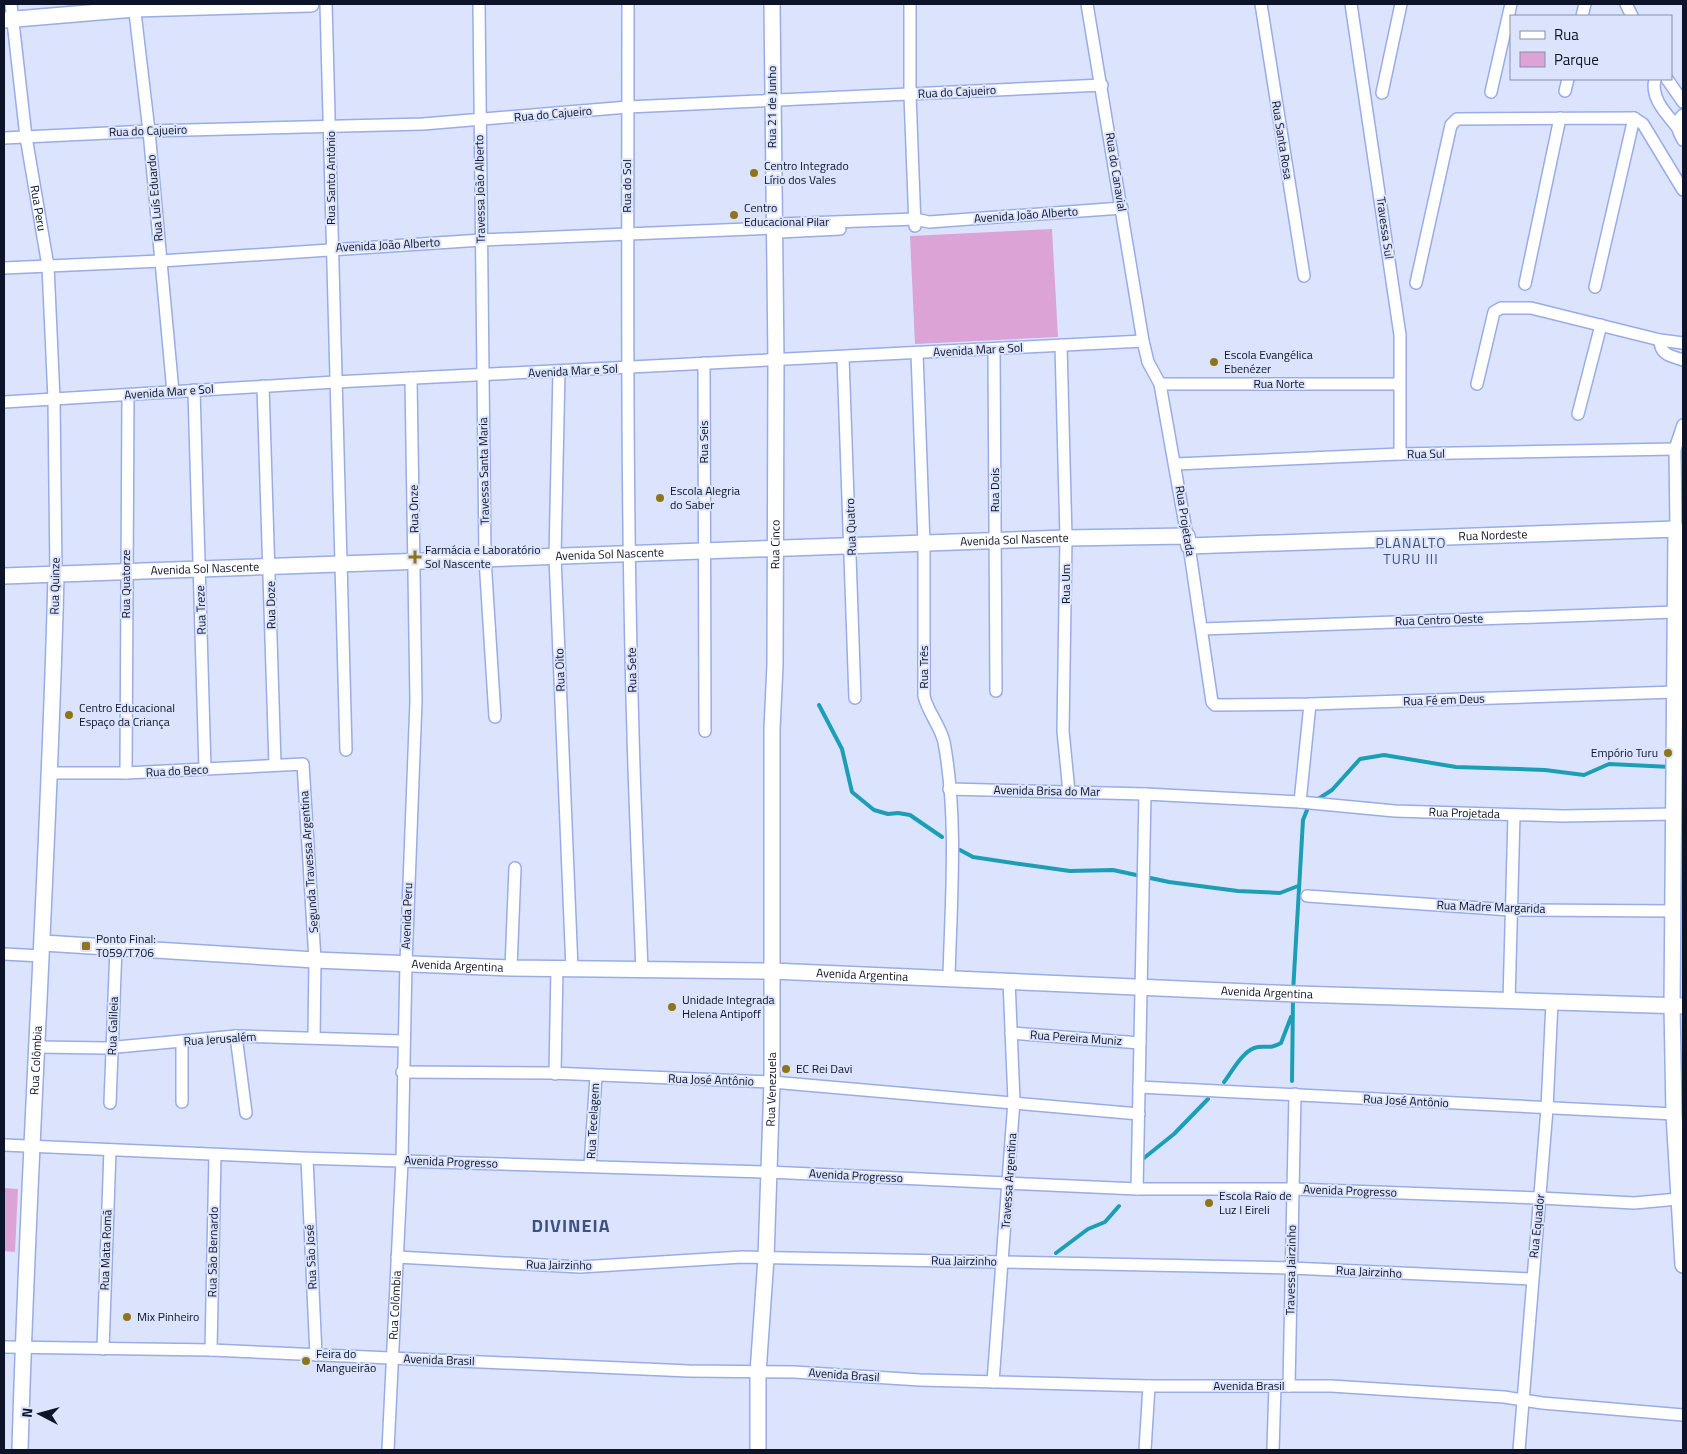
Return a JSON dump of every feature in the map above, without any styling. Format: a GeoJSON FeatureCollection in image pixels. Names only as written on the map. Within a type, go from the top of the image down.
{"type":"FeatureCollection","features":[{"type":"Feature","properties":{"kind":"street","name":"Rua Peru"},"geometry":{"type":"LineString","coordinates":[[11,4],[8,20],[48,266],[54,399]]}},
{"type":"Feature","properties":{"kind":"street"},"geometry":{"type":"LineString","coordinates":[[8,20],[135,6],[311,4]]}},
{"type":"Feature","properties":{"kind":"street","name":"Rua Santo Antônio"},"geometry":{"type":"LineString","coordinates":[[326,4],[335,382]]}},
{"type":"Feature","properties":{"kind":"street","name":"Travessa João Alberto"},"geometry":{"type":"LineString","coordinates":[[479,4],[483,374]]}},
{"type":"Feature","properties":{"kind":"street","name":"Rua do Sol"},"geometry":{"type":"LineString","coordinates":[[628,4],[628,368]]}},
{"type":"Feature","properties":{"kind":"street","name":"Rua 21 de Junho"},"geometry":{"type":"LineString","coordinates":[[772,4],[773,228],[776,360]]}},
{"type":"Feature","properties":{"kind":"street"},"geometry":{"type":"LineString","coordinates":[[910,4],[910,94],[915,223]]}},
{"type":"Feature","properties":{"kind":"street","name":"Rua do Canavial"},"geometry":{"type":"LineString","coordinates":[[1087,4],[1143,341]]}},
{"type":"Feature","properties":{"kind":"street","name":"Rua Santa Rosa"},"geometry":{"type":"LineString","coordinates":[[1261,4],[1304,276]]}},
{"type":"Feature","properties":{"kind":"street","name":"Travessa Sul"},"geometry":{"type":"LineString","coordinates":[[1351,4],[1400,335],[1400,454]]}},
{"type":"Feature","properties":{"kind":"street"},"geometry":{"type":"LineString","coordinates":[[1382,93],[1401,4]]}},
{"type":"Feature","properties":{"kind":"street"},"geometry":{"type":"LineString","coordinates":[[1491,92],[1511,4]]}},
{"type":"Feature","properties":{"kind":"street","name":"Rua Luís Eduardo"},"geometry":{"type":"LineString","coordinates":[[135,6],[149,131],[173,392]]}},
{"type":"Feature","properties":{"kind":"street"},"geometry":{"type":"LineString","coordinates":[[1565,91],[1568,80]]}},
{"type":"Feature","properties":{"kind":"street"},"geometry":{"type":"LineString","coordinates":[[1655,80],[1653,91],[1658,102],[1677,127],[1683,140]]}},
{"type":"Feature","properties":{"kind":"street"},"geometry":{"type":"LineString","coordinates":[[1658,102],[1680,98],[1668,80]]}},
{"type":"Feature","properties":{"kind":"street","name":"Rua do Cajueiro"},"geometry":{"type":"LineString","coordinates":[[4,138],[149,131],[479,121],[628,107],[1102,86]]}},
{"type":"Feature","properties":{"kind":"street"},"geometry":{"type":"LineString","coordinates":[[1677,127],[1678,120],[1683,115]]}},
{"type":"Feature","properties":{"kind":"street"},"geometry":{"type":"LineString","coordinates":[[1416,282],[1454,121],[1461,118],[1634,118],[1643,124],[1683,190]]}},
{"type":"Feature","properties":{"kind":"street"},"geometry":{"type":"LineString","coordinates":[[1525,284],[1560,118]]}},
{"type":"Feature","properties":{"kind":"street"},"geometry":{"type":"LineString","coordinates":[[1595,286],[1634,118]]}},
{"type":"Feature","properties":{"kind":"street","name":"Avenida João Alberto"},"geometry":{"type":"LineString","coordinates":[[4,268],[160,262],[332,248],[482,240],[773,228],[780,224],[915,223],[1122,208]]}},
{"type":"Feature","properties":{"kind":"street"},"geometry":{"type":"LineString","coordinates":[[1477,384],[1494,312],[1497,309],[1531,308],[1660,340],[1683,343]]}},
{"type":"Feature","properties":{"kind":"street"},"geometry":{"type":"LineString","coordinates":[[1578,414],[1601,325]]}},
{"type":"Feature","properties":{"kind":"street"},"geometry":{"type":"LineString","coordinates":[[1660,340],[1664,354],[1683,360]]}},
{"type":"Feature","properties":{"kind":"street","name":"Avenida Mar e Sol"},"geometry":{"type":"LineString","coordinates":[[4,402],[483,374],[1143,341]]}},
{"type":"Feature","properties":{"kind":"street","name":"Rua Projetada"},"geometry":{"type":"LineString","coordinates":[[1143,341],[1148,362],[1160,384],[1176,464],[1213,704]]}},
{"type":"Feature","properties":{"kind":"street","name":"Rua Um"},"geometry":{"type":"LineString","coordinates":[[1061,345],[1066,538],[1062,715],[1069,792]]}},
{"type":"Feature","properties":{"kind":"street","name":"Rua Dois"},"geometry":{"type":"LineString","coordinates":[[994,349],[996,691]]}},
{"type":"Feature","properties":{"kind":"street","name":"Rua Três"},"geometry":{"type":"LineString","coordinates":[[917,353],[924,544],[924,696],[927,707],[941,733],[950,789],[952,851],[949,977]]}},
{"type":"Feature","properties":{"kind":"street","name":"Rua Quatro"},"geometry":{"type":"LineString","coordinates":[[843,357],[852,547],[855,698]]}},
{"type":"Feature","properties":{"kind":"street","name":"Rua Cinco"},"geometry":{"type":"LineString","coordinates":[[772,728],[775,665],[776,360]]}},
{"type":"Feature","properties":{"kind":"street","name":"Rua Seis"},"geometry":{"type":"LineString","coordinates":[[704,363],[705,552]]}},
{"type":"Feature","properties":{"kind":"street","name":"Rua Sete"},"geometry":{"type":"LineString","coordinates":[[628,368],[633,732],[642,971]]}},
{"type":"Feature","properties":{"kind":"street","name":"Rua Oito"},"geometry":{"type":"LineString","coordinates":[[556,1074],[565,969],[556,557],[559,371]]}},
{"type":"Feature","properties":{"kind":"street","name":"Travessa Santa Maria"},"geometry":{"type":"LineString","coordinates":[[483,374],[485,559],[495,717]]}},
{"type":"Feature","properties":{"kind":"street","name":"Rua Onze"},"geometry":{"type":"LineString","coordinates":[[411,378],[416,701]]}},
{"type":"Feature","properties":{"kind":"street"},"geometry":{"type":"LineString","coordinates":[[335,382],[346,750]]}},
{"type":"Feature","properties":{"kind":"street","name":"Rua Norte"},"geometry":{"type":"LineString","coordinates":[[1160,384],[1399,384]]}},
{"type":"Feature","properties":{"kind":"street","name":"Rua Doze"},"geometry":{"type":"LineString","coordinates":[[263,386],[275,764]]}},
{"type":"Feature","properties":{"kind":"street","name":"Rua Treze"},"geometry":{"type":"LineString","coordinates":[[194,390],[205,770]]}},
{"type":"Feature","properties":{"kind":"street","name":"Rua Quatorze"},"geometry":{"type":"LineString","coordinates":[[126,773],[128,395]]}},
{"type":"Feature","properties":{"kind":"street","name":"Rua Quinze"},"geometry":{"type":"LineString","coordinates":[[51,772],[56,574],[54,399]]}},
{"type":"Feature","properties":{"kind":"street"},"geometry":{"type":"LineString","coordinates":[[1683,425],[1676,449],[1675,692],[1679,719],[1674,767],[1674,911],[1678,1006],[1674,1114],[1679,1137],[1683,1265]]}},
{"type":"Feature","properties":{"kind":"street"},"geometry":{"type":"LineString","coordinates":[[1676,449],[1683,431]]}},
{"type":"Feature","properties":{"kind":"street","name":"Rua Sul"},"geometry":{"type":"LineString","coordinates":[[1176,464],[1400,454],[1676,449]]}},
{"type":"Feature","properties":{"kind":"street","name":"Rua Nordeste"},"geometry":{"type":"LineString","coordinates":[[1188,541],[1676,529]]}},
{"type":"Feature","properties":{"kind":"street","name":"Avenida Sol Nascente"},"geometry":{"type":"LineString","coordinates":[[4,576],[776,550],[1066,538],[1188,541]]}},
{"type":"Feature","properties":{"kind":"street"},"geometry":{"type":"LineString","coordinates":[[705,552],[705,731]]}},
{"type":"Feature","properties":{"kind":"street","name":"Rua Centro Oeste"},"geometry":{"type":"LineString","coordinates":[[1202,629],[1675,612]]}},
{"type":"Feature","properties":{"kind":"street","name":"Rua Fé em Deus"},"geometry":{"type":"LineString","coordinates":[[1213,704],[1310,704],[1675,692]]}},
{"type":"Feature","properties":{"kind":"street","name":"Avenida Peru"},"geometry":{"type":"LineString","coordinates":[[402,1161],[402,1072],[416,701]]}},
{"type":"Feature","properties":{"kind":"street"},"geometry":{"type":"LineString","coordinates":[[1300,802],[1310,704]]}},
{"type":"Feature","properties":{"kind":"street","name":"Rua Venezuela"},"geometry":{"type":"LineString","coordinates":[[758,1450],[758,1372],[766,1258],[772,1082],[772,728]]}},
{"type":"Feature","properties":{"kind":"street","name":"Rua do Beco"},"geometry":{"type":"LineString","coordinates":[[51,772],[126,773],[303,764]]}},
{"type":"Feature","properties":{"kind":"street","name":"Segunda Travessa Argentina"},"geometry":{"type":"LineString","coordinates":[[303,764],[315,960],[314,1037]]}},
{"type":"Feature","properties":{"kind":"street","name":"Rua Colômbia"},"geometry":{"type":"LineString","coordinates":[[23,1348],[51,772]]}},
{"type":"Feature","properties":{"kind":"street","name":"Avenida Brisa do Mar"},"geometry":{"type":"LineString","coordinates":[[950,789],[1145,794]]}},
{"type":"Feature","properties":{"kind":"street"},"geometry":{"type":"LineString","coordinates":[[1137,1189],[1145,794]]}},
{"type":"Feature","properties":{"kind":"street","name":"Rua Projetada"},"geometry":{"type":"LineString","coordinates":[[1145,794],[1300,802],[1395,811],[1514,815],[1675,814]]}},
{"type":"Feature","properties":{"kind":"street","name":"Rua Projetada"},"geometry":{"type":"LineString","coordinates":[[1509,1001],[1514,815]]}},
{"type":"Feature","properties":{"kind":"street"},"geometry":{"type":"LineString","coordinates":[[511,968],[515,868]]}},
{"type":"Feature","properties":{"kind":"street","name":"Rua Madre Margarida"},"geometry":{"type":"LineString","coordinates":[[1308,896],[1511,910],[1674,911]]}},
{"type":"Feature","properties":{"kind":"street","name":"Avenida Argentina"},"geometry":{"type":"LineString","coordinates":[[4,954],[42,949],[116,948],[315,960],[511,968],[772,971],[949,977],[1289,993],[1678,1006]]}},
{"type":"Feature","properties":{"kind":"street","name":"Rua Galileia"},"geometry":{"type":"LineString","coordinates":[[110,1103],[116,948]]}},
{"type":"Feature","properties":{"kind":"street","name":"Travessa Argentina"},"geometry":{"type":"LineString","coordinates":[[994,1382],[1014,1101],[1009,980]]}},
{"type":"Feature","properties":{"kind":"street","name":"Rua Equador"},"geometry":{"type":"LineString","coordinates":[[1519,1450],[1524,1401],[1531,1279],[1547,1109],[1552,1002]]}},
{"type":"Feature","properties":{"kind":"street","name":"Rua Pereira Muniz"},"geometry":{"type":"LineString","coordinates":[[1011,1033],[1140,1043]]}},
{"type":"Feature","properties":{"kind":"street"},"geometry":{"type":"LineString","coordinates":[[236,1036],[246,1113]]}},
{"type":"Feature","properties":{"kind":"street","name":"Rua Jerusalém"},"geometry":{"type":"LineString","coordinates":[[37,1047],[113,1048],[236,1036],[404,1041]]}},
{"type":"Feature","properties":{"kind":"street"},"geometry":{"type":"LineString","coordinates":[[182,1041],[182,1102]]}},
{"type":"Feature","properties":{"kind":"street","name":"Rua José Antônio"},"geometry":{"type":"LineString","coordinates":[[402,1072],[556,1074],[772,1082],[1014,1101],[1139,1114]]}},
{"type":"Feature","properties":{"kind":"street","name":"Rua Tecelagem"},"geometry":{"type":"LineString","coordinates":[[590,1166],[596,1076]]}},
{"type":"Feature","properties":{"kind":"street","name":"Rua José Antônio"},"geometry":{"type":"LineString","coordinates":[[1139,1086],[1547,1109],[1674,1114]]}},
{"type":"Feature","properties":{"kind":"street","name":"Travessa Jairzinho"},"geometry":{"type":"LineString","coordinates":[[1289,1386],[1295,1094]]}},
{"type":"Feature","properties":{"kind":"street","name":"Avenida Progresso"},"geometry":{"type":"LineString","coordinates":[[4,1145],[215,1155],[768,1172],[1137,1189],[1293,1189],[1540,1198],[1680,1208]]}},
{"type":"Feature","properties":{"kind":"street","name":"Rua Mata Romã"},"geometry":{"type":"LineString","coordinates":[[103,1349],[110,1150]]}},
{"type":"Feature","properties":{"kind":"street","name":"Rua São Bernardo"},"geometry":{"type":"LineString","coordinates":[[211,1350],[215,1155]]}},
{"type":"Feature","properties":{"kind":"street","name":"Rua São José"},"geometry":{"type":"LineString","coordinates":[[307,1158],[316,1355]]}},
{"type":"Feature","properties":{"kind":"street","name":"Rua Colômbia"},"geometry":{"type":"LineString","coordinates":[[388,1450],[402,1161]]}},
{"type":"Feature","properties":{"kind":"street","name":"Rua Jairzinho"},"geometry":{"type":"LineString","coordinates":[[396,1257],[580,1266],[766,1258],[1003,1262],[1291,1268],[1531,1279]]}},
{"type":"Feature","properties":{"kind":"street","name":"Avenida Brasil"},"geometry":{"type":"LineString","coordinates":[[4,1347],[211,1350],[794,1372],[920,1380],[1150,1386],[1365,1388],[1683,1414]]}},
{"type":"Feature","properties":{"kind":"street"},"geometry":{"type":"LineString","coordinates":[[20,1450],[23,1348]]}},
{"type":"Feature","properties":{"kind":"street"},"geometry":{"type":"LineString","coordinates":[[1145,1450],[1150,1386]]}},
{"type":"Feature","properties":{"kind":"street"},"geometry":{"type":"LineString","coordinates":[[1273,1450],[1275,1386]]}},
{"type":"Feature","properties":{"kind":"green space"},"geometry":{"type":"Polygon","coordinates":[[[1052,229],[1058,337],[915,344],[910,236],[1052,229]]]}},
{"type":"Feature","properties":{"kind":"green space"},"geometry":{"type":"Polygon","coordinates":[[[4,1188],[18,1189],[15,1252],[4,1251],[4,1188]]]}},
{"type":"Feature","properties":{"kind":"waterway"},"geometry":{"type":"LineString","coordinates":[[819,705],[842,749],[852,792],[874,810],[888,814],[910,815],[942,837]]}},
{"type":"Feature","properties":{"kind":"waterway"},"geometry":{"type":"LineString","coordinates":[[1315,801],[1332,790],[1360,759],[1384,755],[1456,767],[1545,770],[1584,775],[1609,764],[1671,767]]}},
{"type":"Feature","properties":{"kind":"waterway"},"geometry":{"type":"LineString","coordinates":[[1293,992],[1303,820],[1309,805]]}},
{"type":"Feature","properties":{"kind":"waterway"},"geometry":{"type":"LineString","coordinates":[[960,850],[973,857],[1020,864],[1070,871],[1113,870],[1169,882],[1238,891],[1280,893],[1298,886]]}},
{"type":"Feature","properties":{"kind":"waterway"},"geometry":{"type":"LineString","coordinates":[[1292,1081],[1293,998]]}},
{"type":"Feature","properties":{"kind":"waterway"},"geometry":{"type":"LineString","coordinates":[[1224,1082],[1247,1052],[1258,1047],[1272,1047],[1281,1043],[1291,1017]]}},
{"type":"Feature","properties":{"kind":"waterway"},"geometry":{"type":"LineString","coordinates":[[1144,1158],[1174,1134],[1208,1099]]}},
{"type":"Feature","properties":{"kind":"waterway"},"geometry":{"type":"LineString","coordinates":[[1056,1253],[1088,1229],[1105,1222],[1119,1206]]}},
{"type":"Feature","properties":{"kind":"place","name":"Centro Integrado Lírio dos Vales"},"geometry":{"type":"Point","coordinates":[754,173]}},
{"type":"Feature","properties":{"kind":"place","name":"Centro Educacional Pilar"},"geometry":{"type":"Point","coordinates":[734,215]}},
{"type":"Feature","properties":{"kind":"place","name":"Escola Evangélica Ebenézer"},"geometry":{"type":"Point","coordinates":[1214,362]}},
{"type":"Feature","properties":{"kind":"place","name":"Escola Alegria do Saber"},"geometry":{"type":"Point","coordinates":[660,498]}},
{"type":"Feature","properties":{"kind":"place","name":"Farmácia e Laboratório Sol Nascente"},"geometry":{"type":"Point","coordinates":[415,557]}},
{"type":"Feature","properties":{"kind":"place","name":"Centro Educacional Espaço da Criança"},"geometry":{"type":"Point","coordinates":[69,715]}},
{"type":"Feature","properties":{"kind":"place","name":"Empório Turu"},"geometry":{"type":"Point","coordinates":[1668,753]}},
{"type":"Feature","properties":{"kind":"place","name":"Ponto Final: T059/T706"},"geometry":{"type":"Point","coordinates":[86,946]}},
{"type":"Feature","properties":{"kind":"place","name":"Unidade Integrada Helena Antipoff"},"geometry":{"type":"Point","coordinates":[672,1007]}},
{"type":"Feature","properties":{"kind":"place","name":"EC Rei Davi"},"geometry":{"type":"Point","coordinates":[786,1069]}},
{"type":"Feature","properties":{"kind":"place","name":"Escola Raio de Luz I Eireli"},"geometry":{"type":"Point","coordinates":[1209,1203]}},
{"type":"Feature","properties":{"kind":"place","name":"Mix Pinheiro"},"geometry":{"type":"Point","coordinates":[127,1317]}},
{"type":"Feature","properties":{"kind":"place","name":"Feira do Mangueirão"},"geometry":{"type":"Point","coordinates":[306,1361]}},
{"type":"Feature","properties":{"kind":"district","name":"PLANALTO TURU III"},"geometry":{"type":"Point","coordinates":[1411,552]}},
{"type":"Feature","properties":{"kind":"district","name":"DIVINEIA"},"geometry":{"type":"Point","coordinates":[571,1226]}}]}
